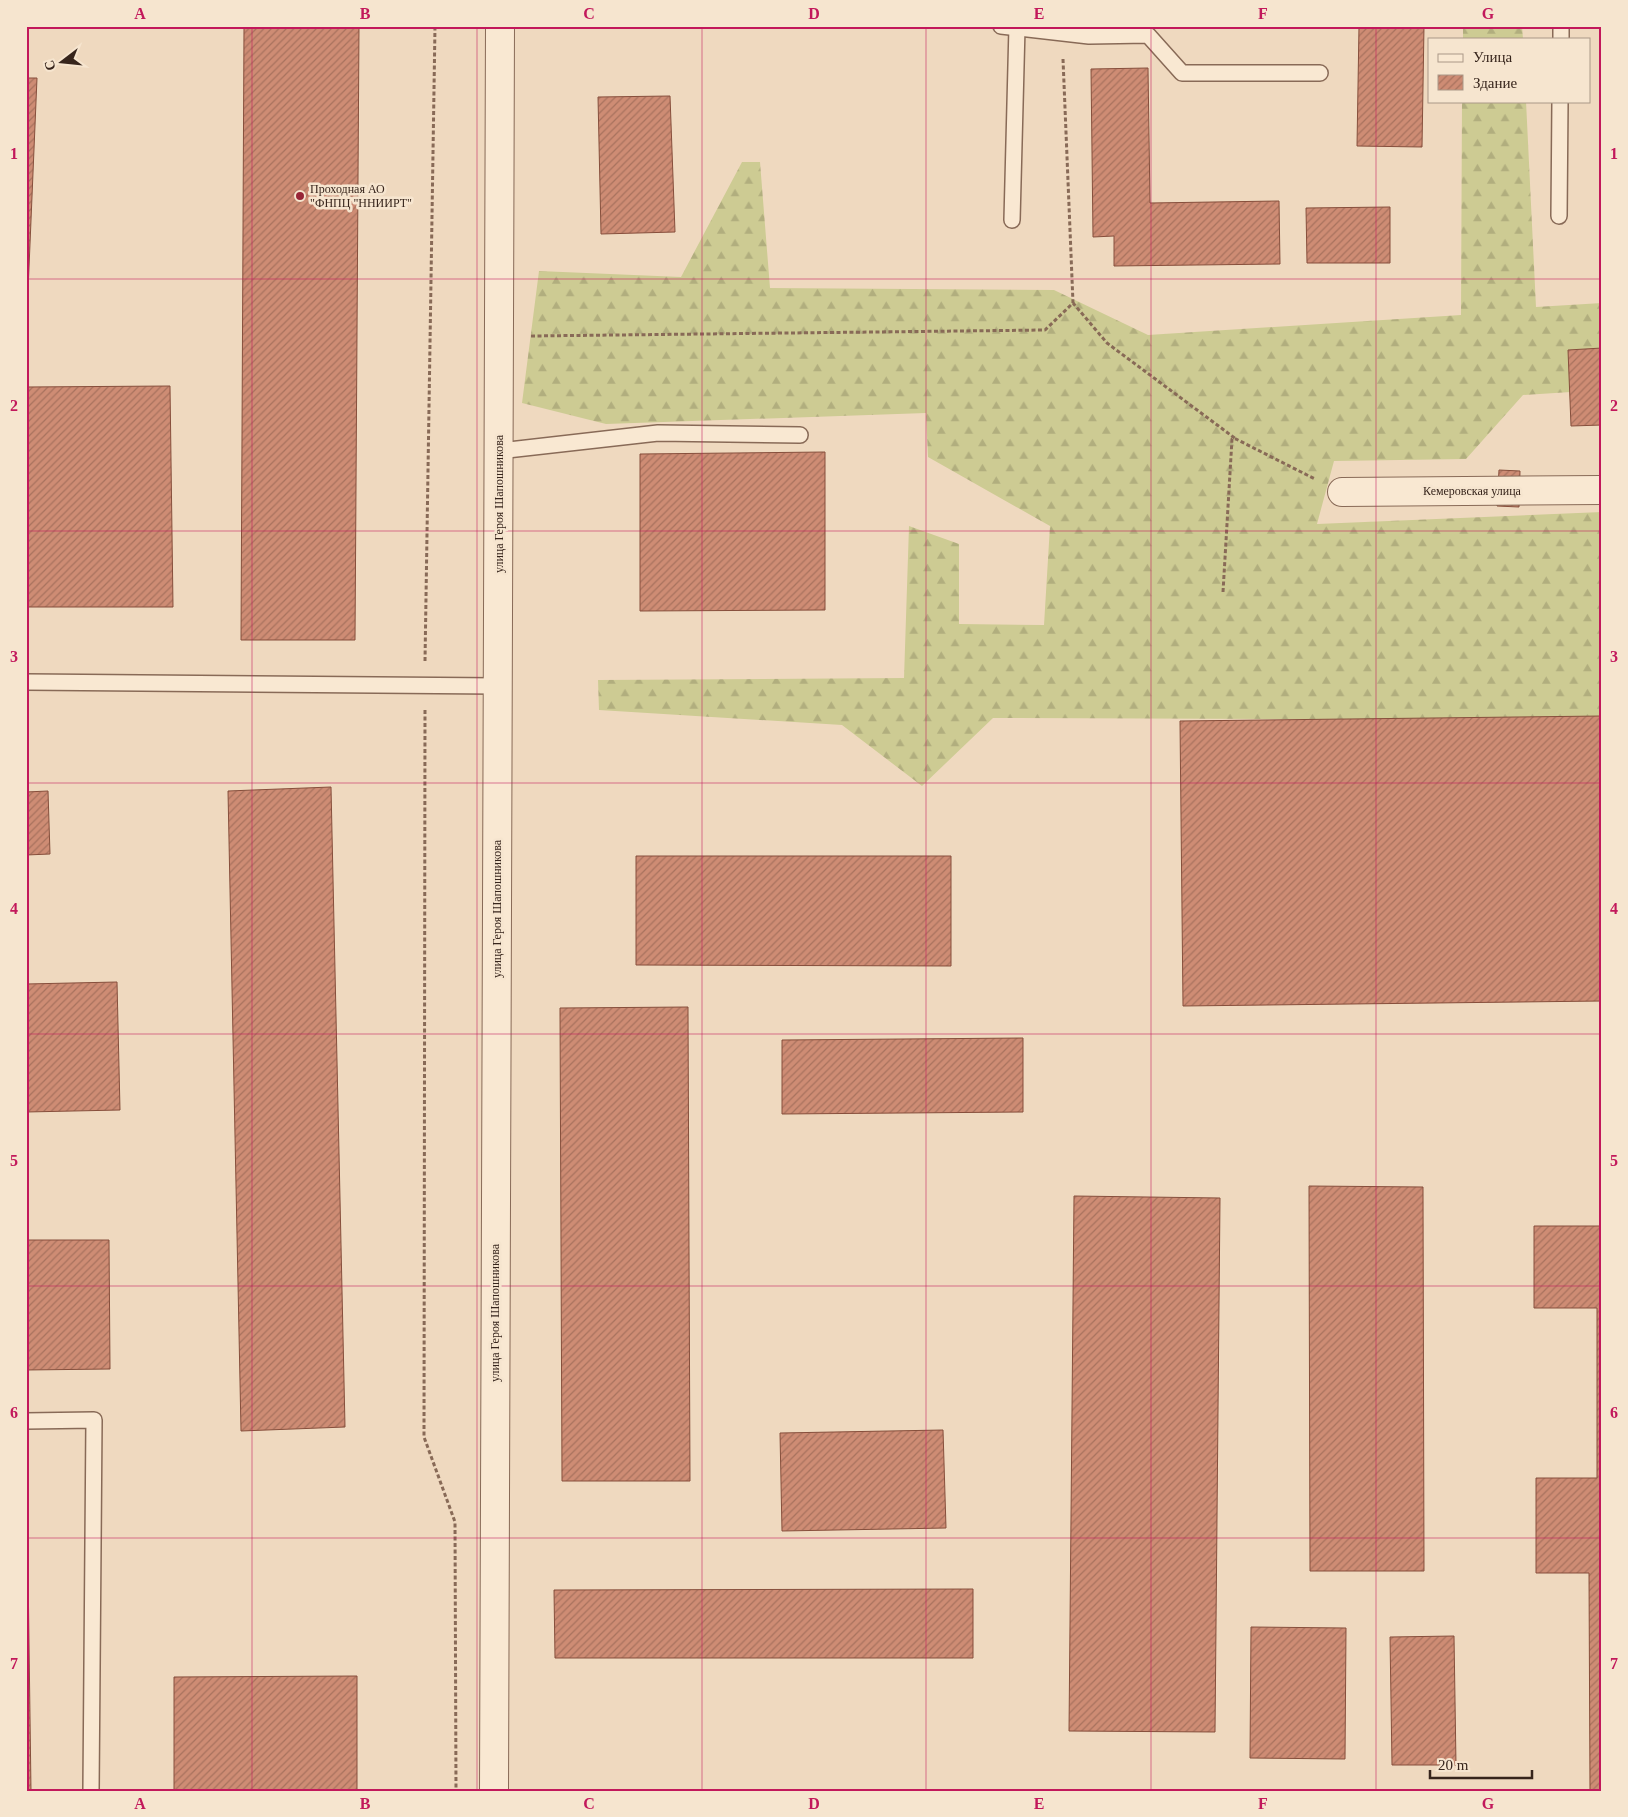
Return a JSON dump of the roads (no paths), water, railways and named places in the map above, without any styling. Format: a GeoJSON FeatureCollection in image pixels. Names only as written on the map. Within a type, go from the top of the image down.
{"type":"FeatureCollection","features":[{"type":"Feature","properties":{"kind":"street","name":"улица Героя Шапошникова"},"geometry":{"type":"LineString","coordinates":[[494,1791],[500,26]]}},
{"type":"Feature","properties":{"kind":"street","name":"Кемеровская улица"},"geometry":{"type":"LineString","coordinates":[[1342,492],[1602,490]]}},
{"type":"Feature","properties":{"kind":"lane"},"geometry":{"type":"LineString","coordinates":[[1001,26],[1089,36],[1148,34],[1182,74],[1320,73]]}},
{"type":"Feature","properties":{"kind":"lane"},"geometry":{"type":"LineString","coordinates":[[1012,220],[1017,27]]}},
{"type":"Feature","properties":{"kind":"lane"},"geometry":{"type":"LineString","coordinates":[[1559,216],[1560,102]]}},
{"type":"Feature","properties":{"kind":"lane"},"geometry":{"type":"LineString","coordinates":[[499,451],[658,432],[800,434]]}},
{"type":"Feature","properties":{"kind":"lane"},"geometry":{"type":"LineString","coordinates":[[26,682],[498,686]]}},
{"type":"Feature","properties":{"kind":"lane"},"geometry":{"type":"LineString","coordinates":[[26,1421],[94,1420],[92,1791]]}},
{"type":"Feature","properties":{"kind":"place","name":"Проходная АО \"ФНПЦ \"ННИИРТ\""},"geometry":{"type":"Point","coordinates":[300,196]}}]}
